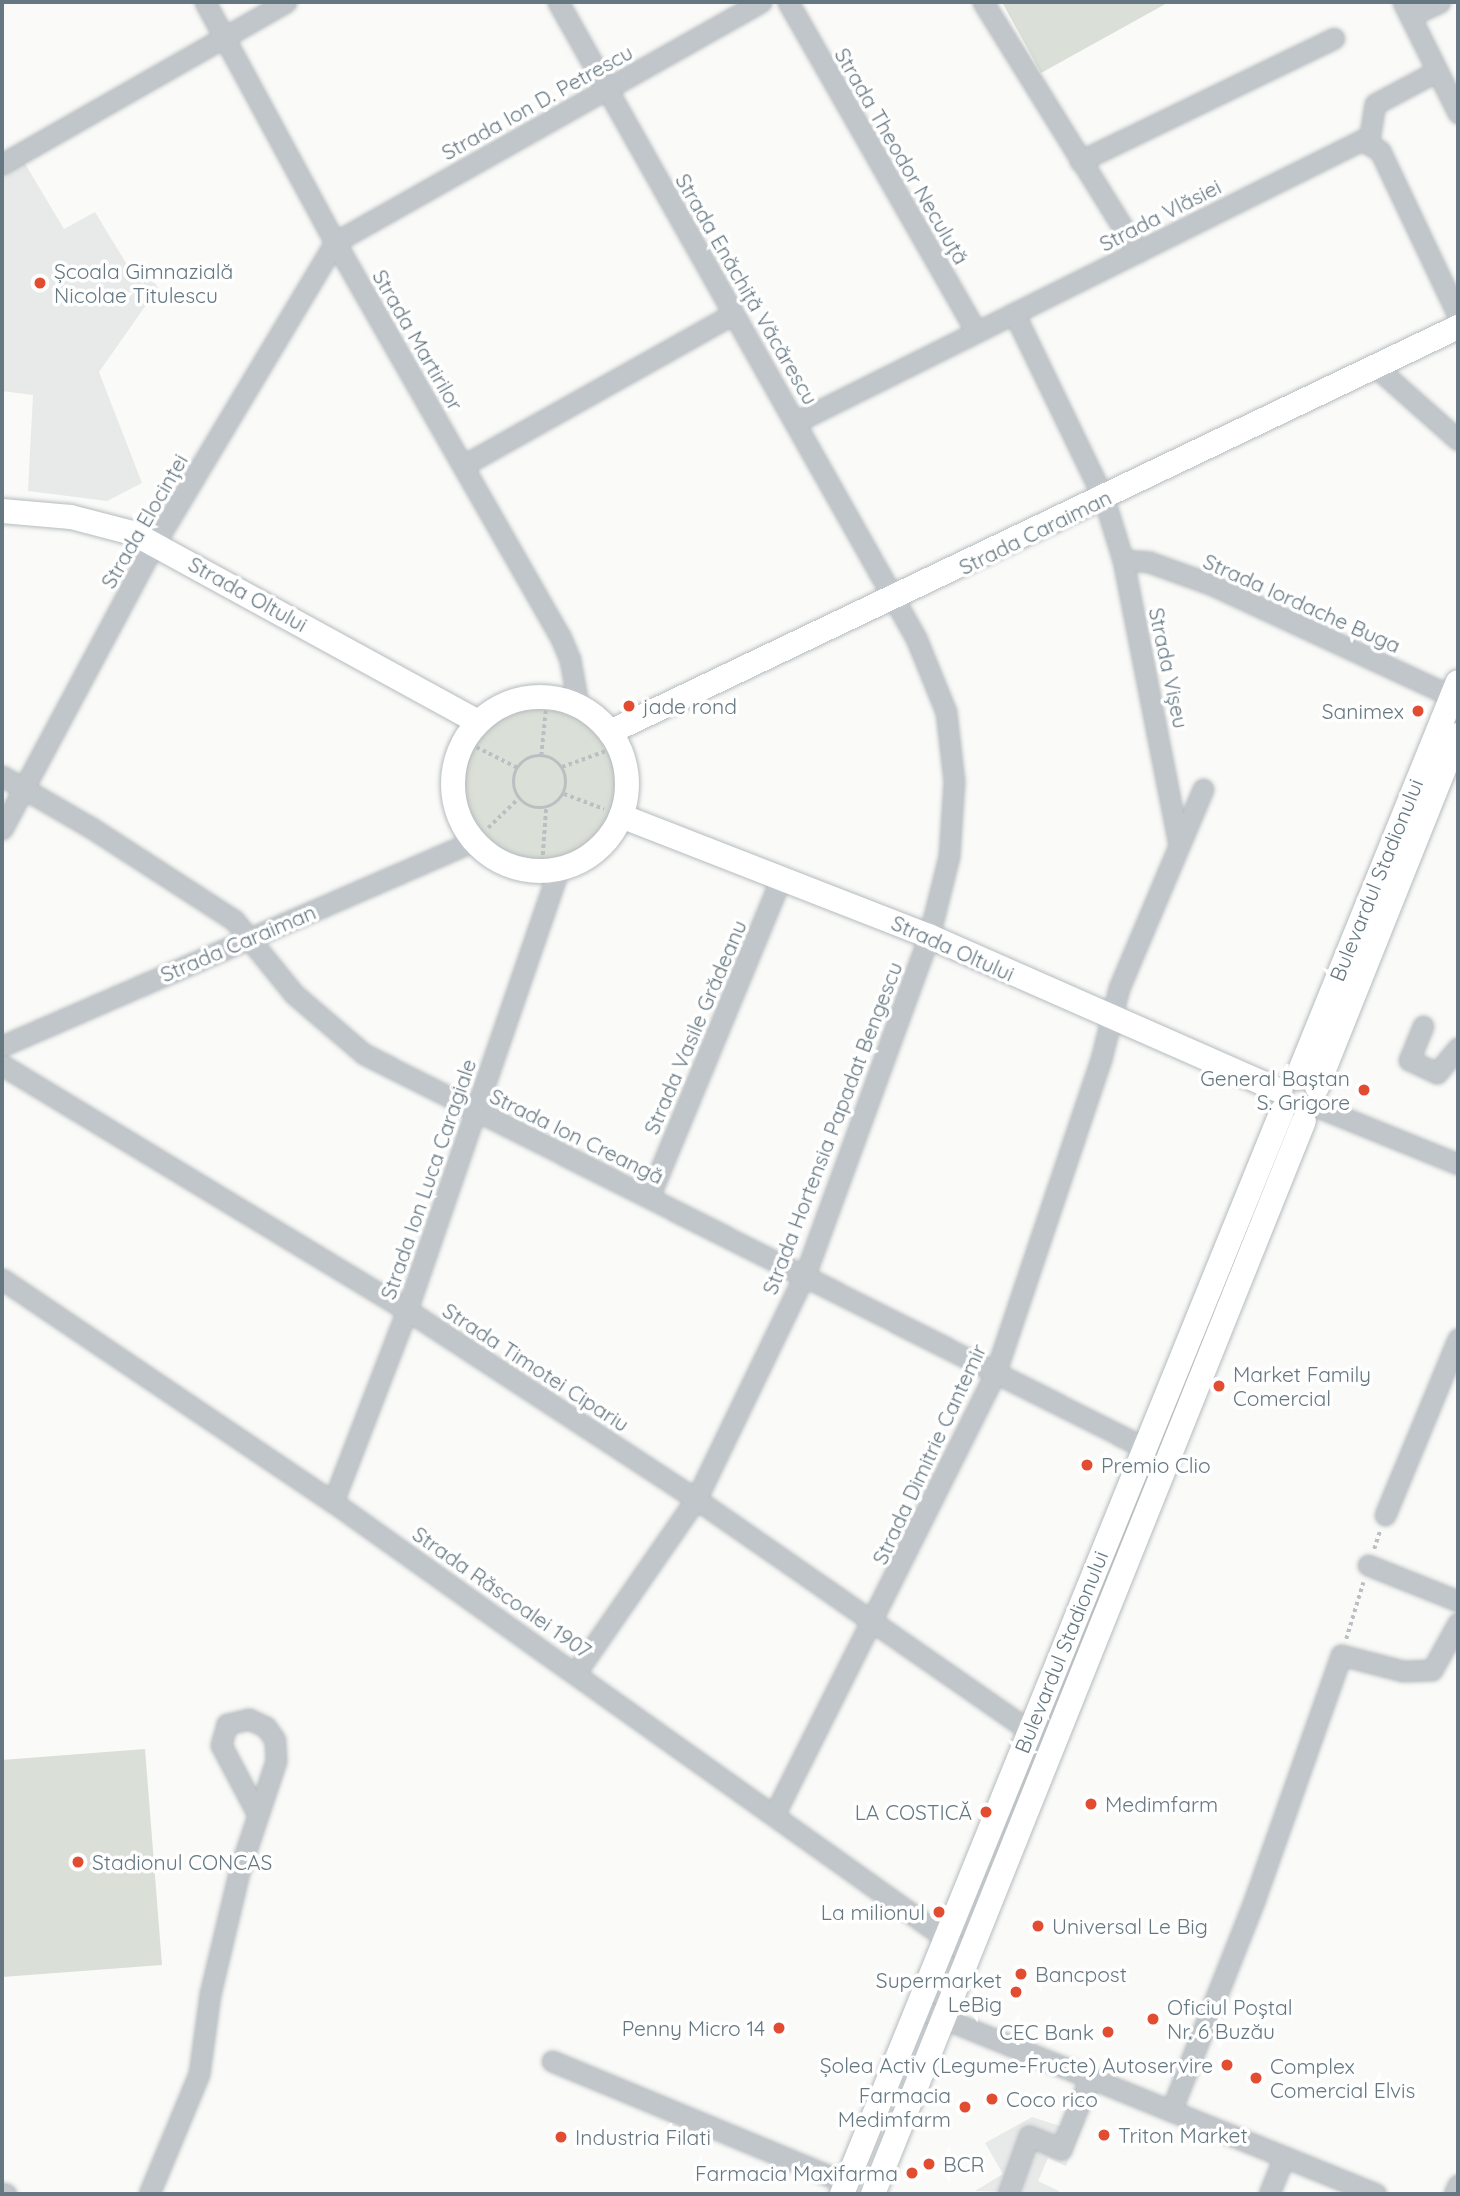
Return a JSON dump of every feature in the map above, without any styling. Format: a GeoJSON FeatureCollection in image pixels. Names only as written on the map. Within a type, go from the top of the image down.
{"type":"FeatureCollection","features":[{"type":"Feature","properties":{"kind":"main road","name":"Strada Caraiman"},"geometry":{"type":"LineString","coordinates":[[615,739],[896,599],[1458,327]]}},
{"type":"Feature","properties":{"kind":"main road","name":"Strada Oltului"},"geometry":{"type":"LineString","coordinates":[[2,511],[92,520],[155,543],[471,732]]}},
{"type":"Feature","properties":{"kind":"main road","name":"Bulevardul Stadionului"},"geometry":{"type":"LineString","coordinates":[[873,2194],[1456,692]]}},
{"type":"Feature","properties":{"kind":"main road"},"geometry":{"type":"LineString","coordinates":[[547,696],[578,705],[615,739],[627,775],[621,816],[603,845],[589,857],[550,870],[500,862],[474,841],[456,807],[453,783],[471,732],[517,700],[547,696]]}},
{"type":"Feature","properties":{"kind":"main road","name":"Bulevardul Stadionului"},"geometry":{"type":"LineString","coordinates":[[844,2189],[1143,1447],[1300,1099],[1458,735]]}},
{"type":"Feature","properties":{"kind":"main road","name":"Strada Oltului"},"geometry":{"type":"LineString","coordinates":[[621,816],[782,876],[929,936],[1300,1099]]}},
{"type":"Feature","properties":{"kind":"street","name":"Strada Martirilor"},"geometry":{"type":"LineString","coordinates":[[205,2],[335,242],[560,636],[570,660],[578,705]]}},
{"type":"Feature","properties":{"kind":"street"},"geometry":{"type":"LineString","coordinates":[[2,164],[286,2]]}},
{"type":"Feature","properties":{"kind":"street","name":"Strada Enăchiță Văcărescu"},"geometry":{"type":"LineString","coordinates":[[558,2],[896,599]]}},
{"type":"Feature","properties":{"kind":"street","name":"Strada Ion D. Petrescu"},"geometry":{"type":"LineString","coordinates":[[335,242],[761,2]]}},
{"type":"Feature","properties":{"kind":"street","name":"Strada Theodor Neculuță"},"geometry":{"type":"LineString","coordinates":[[788,2],[976,332]]}},
{"type":"Feature","properties":{"kind":"street"},"geometry":{"type":"LineString","coordinates":[[983,2],[1138,252]]}},
{"type":"Feature","properties":{"kind":"street"},"geometry":{"type":"LineString","coordinates":[[1440,2],[1407,9],[1458,113]]}},
{"type":"Feature","properties":{"kind":"street"},"geometry":{"type":"LineString","coordinates":[[1080,161],[1334,38]]}},
{"type":"Feature","properties":{"kind":"street"},"geometry":{"type":"LineString","coordinates":[[1437,71],[1375,104],[1369,141],[1380,151],[1458,315]]}},
{"type":"Feature","properties":{"kind":"street","name":"Strada Vlăsiei"},"geometry":{"type":"LineString","coordinates":[[796,422],[1350,144],[1369,141]]}},
{"type":"Feature","properties":{"kind":"street","name":"Strada Elocinței"},"geometry":{"type":"LineString","coordinates":[[2,829],[155,543],[335,242]]}},
{"type":"Feature","properties":{"kind":"street","name":"Strada Vișeu"},"geometry":{"type":"LineString","coordinates":[[1014,313],[1104,499],[1123,560],[1179,848]]}},
{"type":"Feature","properties":{"kind":"street"},"geometry":{"type":"LineString","coordinates":[[464,465],[733,314]]}},
{"type":"Feature","properties":{"kind":"street"},"geometry":{"type":"LineString","coordinates":[[1377,368],[1458,440]]}},
{"type":"Feature","properties":{"kind":"street","name":"Strada Iordache Buga"},"geometry":{"type":"LineString","coordinates":[[1123,560],[1149,562],[1210,584],[1456,692]]}},
{"type":"Feature","properties":{"kind":"street","name":"Strada Hortensia Papadat Bengescu"},"geometry":{"type":"LineString","coordinates":[[576,1672],[696,1499],[805,1274],[929,936],[949,856],[953,751],[934,677],[896,599]]}},
{"type":"Feature","properties":{"kind":"street","name":"Strada Ion Creangă"},"geometry":{"type":"LineString","coordinates":[[2,776],[234,920],[293,994],[337,1035],[414,1083],[649,1196],[1143,1447]]}},
{"type":"Feature","properties":{"kind":"street","name":"Strada Dimitrie Cantemir"},"geometry":{"type":"LineString","coordinates":[[775,1814],[996,1371],[1101,1059],[1111,1017],[1203,789]]}},
{"type":"Feature","properties":{"kind":"street","name":"Strada Caraiman"},"geometry":{"type":"LineString","coordinates":[[2,1046],[474,841]]}},
{"type":"Feature","properties":{"kind":"street","name":"Strada Ion Luca Caragiale"},"geometry":{"type":"LineString","coordinates":[[333,1502],[407,1310],[550,870]]}},
{"type":"Feature","properties":{"kind":"street","name":"Strada Vasile Grădeanu"},"geometry":{"type":"LineString","coordinates":[[649,1196],[782,876]]}},
{"type":"Feature","properties":{"kind":"street"},"geometry":{"type":"LineString","coordinates":[[1423,1026],[1409,1060],[1437,1073],[1458,1048]]}},
{"type":"Feature","properties":{"kind":"street","name":"Strada Timotei Cipariu"},"geometry":{"type":"LineString","coordinates":[[2,1065],[407,1310],[696,1499],[1030,1731]]}},
{"type":"Feature","properties":{"kind":"street"},"geometry":{"type":"LineString","coordinates":[[1300,1099],[1458,1164]]}},
{"type":"Feature","properties":{"kind":"street","name":"Strada Răscoalei 1907"},"geometry":{"type":"LineString","coordinates":[[2,1279],[333,1502],[576,1672],[968,1954]]}},
{"type":"Feature","properties":{"kind":"street"},"geometry":{"type":"LineString","coordinates":[[1385,1515],[1458,1339]]}},
{"type":"Feature","properties":{"kind":"street"},"geometry":{"type":"LineString","coordinates":[[1368,1564],[1458,1601]]}},
{"type":"Feature","properties":{"kind":"street"},"geometry":{"type":"LineString","coordinates":[[1171,2111],[1254,1901],[1341,1655],[1403,1671],[1432,1670],[1458,1623]]}},
{"type":"Feature","properties":{"kind":"street"},"geometry":{"type":"LineString","coordinates":[[149,2194],[199,2074],[210,1994],[258,1815]]}},
{"type":"Feature","properties":{"kind":"street"},"geometry":{"type":"LineString","coordinates":[[918,2008],[1376,2194]]}},
{"type":"Feature","properties":{"kind":"street"},"geometry":{"type":"LineString","coordinates":[[552,2062],[844,2189]]}},
{"type":"Feature","properties":{"kind":"street"},"geometry":{"type":"LineString","coordinates":[[1008,2194],[1029,2136],[1060,2148],[1090,2078]]}},
{"type":"Feature","properties":{"kind":"street"},"geometry":{"type":"LineString","coordinates":[[1269,2194],[1284,2157]]}},
{"type":"Feature","properties":{"kind":"street"},"geometry":{"type":"LineString","coordinates":[[1454,2194],[1458,2185]]}},
{"type":"Feature","properties":{"kind":"path"},"geometry":{"type":"LineString","coordinates":[[541,756],[547,696]]}},
{"type":"Feature","properties":{"kind":"path"},"geometry":{"type":"LineString","coordinates":[[471,732],[518,768]]}},
{"type":"Feature","properties":{"kind":"path"},"geometry":{"type":"LineString","coordinates":[[562,767],[615,739]]}},
{"type":"Feature","properties":{"kind":"path"},"geometry":{"type":"LineString","coordinates":[[541,756],[562,767],[566,780],[564,794],[546,808],[531,807],[519,798],[513,783],[518,768],[541,756]]}},
{"type":"Feature","properties":{"kind":"path"},"geometry":{"type":"LineString","coordinates":[[564,794],[621,816]]}},
{"type":"Feature","properties":{"kind":"path"},"geometry":{"type":"LineString","coordinates":[[474,841],[519,798]]}},
{"type":"Feature","properties":{"kind":"path"},"geometry":{"type":"LineString","coordinates":[[546,808],[550,870]]}},
{"type":"Feature","properties":{"kind":"path"},"geometry":{"type":"LineString","coordinates":[[1341,1655],[1385,1515]]}},
{"type":"Feature","properties":{"kind":"shaded area"},"geometry":{"type":"Polygon","coordinates":[[[1002,2],[1169,2],[1041,73],[1002,2]]]}},
{"type":"Feature","properties":{"kind":"shaded area"},"geometry":{"type":"Polygon","coordinates":[[[24,162],[64,229],[95,212],[129,268],[142,262],[158,288],[99,372],[142,483],[107,501],[28,491],[33,395],[2,391],[2,175],[24,162]]]}},
{"type":"Feature","properties":{"kind":"shaded area"},"geometry":{"type":"Polygon","coordinates":[[[540,697],[573,704],[601,723],[620,751],[627,784],[620,817],[601,845],[573,864],[540,871],[507,864],[479,845],[460,817],[453,784],[460,751],[479,723],[507,704],[540,697]]]}},
{"type":"Feature","properties":{"kind":"shaded area","name":"Stadionul CONCAS"},"geometry":{"type":"Polygon","coordinates":[[[145,1749],[162,1965],[2,1977],[2,1760],[145,1749]]]}},
{"type":"Feature","properties":{"kind":"shaded area"},"geometry":{"type":"Polygon","coordinates":[[[1071,2116],[1085,2120],[1066,2166],[1048,2158],[1038,2181],[1059,2191],[1058,2194],[975,2191],[1003,2174],[985,2143],[1032,2117],[1063,2127],[1071,2116]]]}},
{"type":"Feature","properties":{"kind":"place","name":"Școala Gimnazială Nicolae Titulescu"},"geometry":{"type":"Point","coordinates":[40,283]}},
{"type":"Feature","properties":{"kind":"place","name":"jade rond"},"geometry":{"type":"Point","coordinates":[629,706]}},
{"type":"Feature","properties":{"kind":"place","name":"Sanimex"},"geometry":{"type":"Point","coordinates":[1418,711]}},
{"type":"Feature","properties":{"kind":"place","name":"General Baștan S. Grigore"},"geometry":{"type":"Point","coordinates":[1364,1090]}},
{"type":"Feature","properties":{"kind":"place","name":"Market Family Comercial"},"geometry":{"type":"Point","coordinates":[1219,1386]}},
{"type":"Feature","properties":{"kind":"place","name":"Premio Clio"},"geometry":{"type":"Point","coordinates":[1087,1465]}},
{"type":"Feature","properties":{"kind":"place","name":"Medimfarm"},"geometry":{"type":"Point","coordinates":[1091,1804]}},
{"type":"Feature","properties":{"kind":"place","name":"LA COSTICĂ"},"geometry":{"type":"Point","coordinates":[986,1812]}},
{"type":"Feature","properties":{"kind":"place","name":"Stadionul CONCAS"},"geometry":{"type":"Point","coordinates":[78,1862]}},
{"type":"Feature","properties":{"kind":"place","name":"La milionul"},"geometry":{"type":"Point","coordinates":[939,1912]}},
{"type":"Feature","properties":{"kind":"place","name":"Universal Le Big"},"geometry":{"type":"Point","coordinates":[1038,1926]}},
{"type":"Feature","properties":{"kind":"place","name":"Bancpost"},"geometry":{"type":"Point","coordinates":[1021,1974]}},
{"type":"Feature","properties":{"kind":"place","name":"Supermarket LeBig"},"geometry":{"type":"Point","coordinates":[1016,1992]}},
{"type":"Feature","properties":{"kind":"place","name":"Oficiul Poștal Nr. 6 Buzău"},"geometry":{"type":"Point","coordinates":[1153,2019]}},
{"type":"Feature","properties":{"kind":"place","name":"Penny Micro 14"},"geometry":{"type":"Point","coordinates":[779,2028]}},
{"type":"Feature","properties":{"kind":"place","name":"CEC Bank"},"geometry":{"type":"Point","coordinates":[1108,2032]}},
{"type":"Feature","properties":{"kind":"place","name":"Șolea Activ (Legume-Fructe) Autoservire"},"geometry":{"type":"Point","coordinates":[1227,2065]}},
{"type":"Feature","properties":{"kind":"place","name":"Complex Comercial Elvis"},"geometry":{"type":"Point","coordinates":[1256,2078]}},
{"type":"Feature","properties":{"kind":"place","name":"Coco rico"},"geometry":{"type":"Point","coordinates":[992,2099]}},
{"type":"Feature","properties":{"kind":"place","name":"Farmacia Medimfarm"},"geometry":{"type":"Point","coordinates":[965,2107]}},
{"type":"Feature","properties":{"kind":"place","name":"Triton Market"},"geometry":{"type":"Point","coordinates":[1104,2135]}},
{"type":"Feature","properties":{"kind":"place","name":"Industria Filati"},"geometry":{"type":"Point","coordinates":[561,2137]}},
{"type":"Feature","properties":{"kind":"place","name":"BCR"},"geometry":{"type":"Point","coordinates":[929,2164]}},
{"type":"Feature","properties":{"kind":"place","name":"Farmacia Maxifarma"},"geometry":{"type":"Point","coordinates":[912,2173]}}]}
